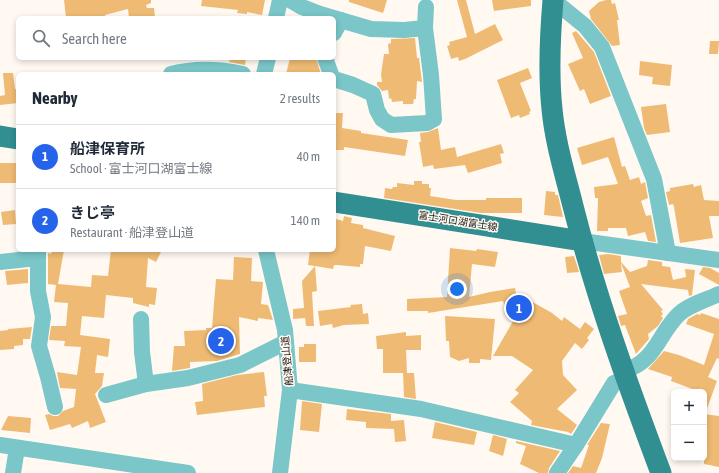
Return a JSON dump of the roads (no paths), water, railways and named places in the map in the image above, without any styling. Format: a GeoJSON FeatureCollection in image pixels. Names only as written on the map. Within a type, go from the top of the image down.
{"type":"FeatureCollection","features":[{"type":"Feature","properties":{"kind":"main road"},"geometry":{"type":"LineString","coordinates":[[554,0],[550,35],[550,75],[556,141],[582,240],[625,375],[661,473]]}},
{"type":"Feature","properties":{"kind":"main road"},"geometry":{"type":"LineString","coordinates":[[0,123],[16,126]]}},
{"type":"Feature","properties":{"kind":"main road"},"geometry":{"type":"LineString","coordinates":[[0,136],[16,139]]}},
{"type":"Feature","properties":{"kind":"main road","name":"富士河口湖富士線"},"geometry":{"type":"LineString","coordinates":[[336,202],[582,240]]}},
{"type":"Feature","properties":{"kind":"street"},"geometry":{"type":"LineString","coordinates":[[276,16],[280,0]]}},
{"type":"Feature","properties":{"kind":"street"},"geometry":{"type":"LineString","coordinates":[[290,0],[319,16]]}},
{"type":"Feature","properties":{"kind":"street"},"geometry":{"type":"LineString","coordinates":[[554,0],[585,26],[602,48],[654,178],[668,253]]}},
{"type":"Feature","properties":{"kind":"street"},"geometry":{"type":"LineString","coordinates":[[336,80],[354,85],[373,94],[377,110],[382,119],[391,125],[427,123],[434,119],[431,75],[424,28],[426,7]]}},
{"type":"Feature","properties":{"kind":"street"},"geometry":{"type":"LineString","coordinates":[[337,26],[404,30],[424,28]]}},
{"type":"Feature","properties":{"kind":"street"},"geometry":{"type":"LineString","coordinates":[[264,72],[268,60]]}},
{"type":"Feature","properties":{"kind":"street"},"geometry":{"type":"LineString","coordinates":[[326,60],[330,72]]}},
{"type":"Feature","properties":{"kind":"street"},"geometry":{"type":"LineString","coordinates":[[186,72],[201,70],[230,72]]}},
{"type":"Feature","properties":{"kind":"street"},"geometry":{"type":"LineString","coordinates":[[582,240],[719,260]]}},
{"type":"Feature","properties":{"kind":"street","name":"船津登山道"},"geometry":{"type":"LineString","coordinates":[[266,252],[285,330],[290,390],[280,473]]}},
{"type":"Feature","properties":{"kind":"street"},"geometry":{"type":"LineString","coordinates":[[0,262],[37,254],[38,291],[43,317],[39,346],[55,407]]}},
{"type":"Feature","properties":{"kind":"street"},"geometry":{"type":"LineString","coordinates":[[557,473],[614,383],[646,359],[654,350],[678,314],[687,308],[719,294]]}},
{"type":"Feature","properties":{"kind":"street"},"geometry":{"type":"LineString","coordinates":[[141,319],[142,352],[146,384]]}},
{"type":"Feature","properties":{"kind":"street"},"geometry":{"type":"LineString","coordinates":[[106,395],[146,384],[188,378],[240,365],[286,342]]}},
{"type":"Feature","properties":{"kind":"street"},"geometry":{"type":"LineString","coordinates":[[290,390],[422,409],[576,445]]}},
{"type":"Feature","properties":{"kind":"street"},"geometry":{"type":"LineString","coordinates":[[0,445],[143,470],[188,473]]}},
{"type":"Feature","properties":{"kind":"street"},"geometry":{"type":"LineString","coordinates":[[14,473],[17,448]]}},
{"type":"Feature","properties":{"kind":"place","name":"船津保育所"},"geometry":{"type":"Point","coordinates":[519,308]}},
{"type":"Feature","properties":{"kind":"place","name":"きじ亭"},"geometry":{"type":"Point","coordinates":[221,341]}}]}
